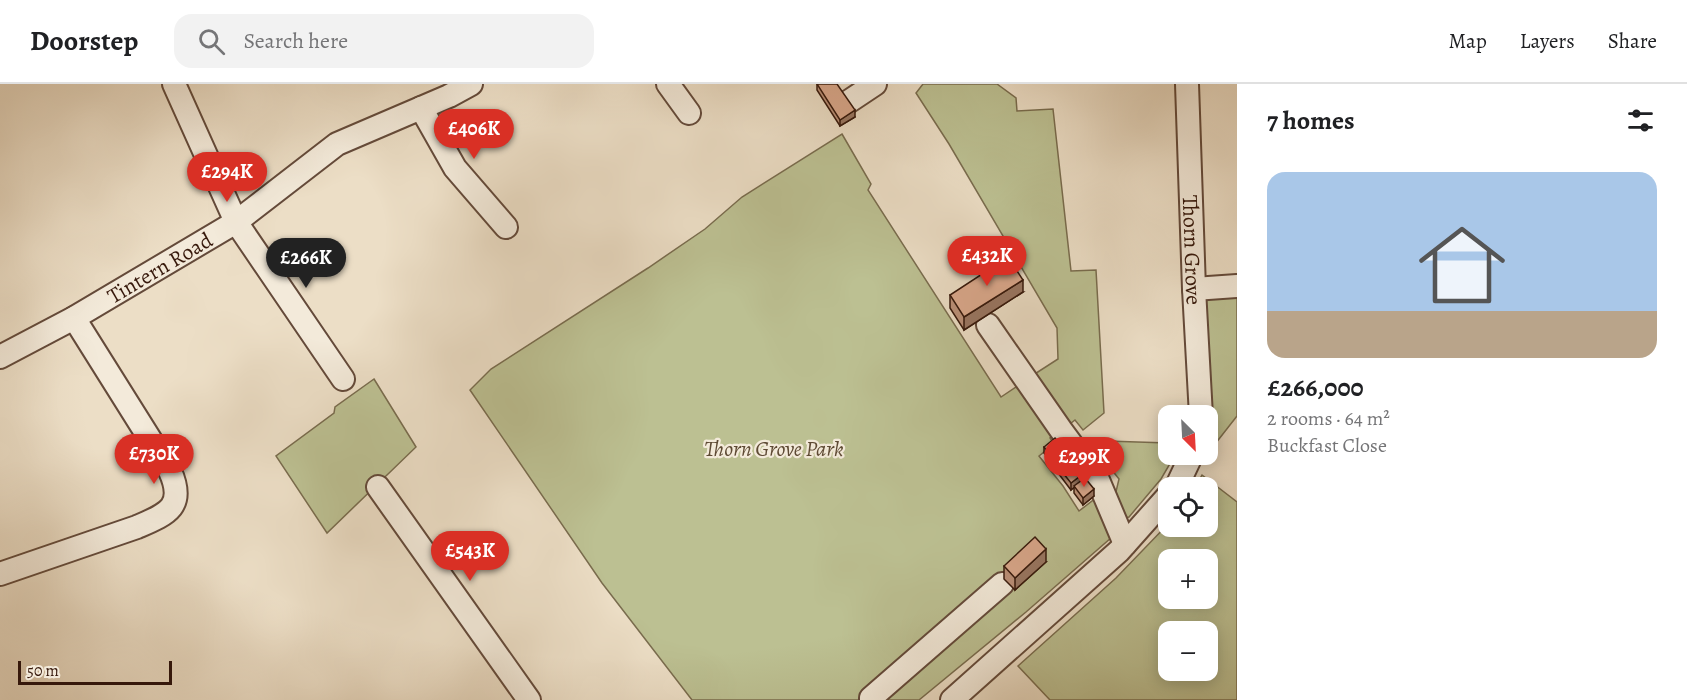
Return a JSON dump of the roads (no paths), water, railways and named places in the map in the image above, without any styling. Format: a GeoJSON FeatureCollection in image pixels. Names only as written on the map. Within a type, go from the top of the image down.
{"type":"FeatureCollection","features":[{"type":"Feature","properties":{"kind":"street"},"geometry":{"type":"LineString","coordinates":[[174,84],[236,222],[343,379]]}},
{"type":"Feature","properties":{"kind":"street","name":"Tintern Road"},"geometry":{"type":"LineString","coordinates":[[0,357],[74,318],[236,222],[337,144],[449,96],[471,84]]}},
{"type":"Feature","properties":{"kind":"street"},"geometry":{"type":"LineString","coordinates":[[669,84],[689,113]]}},
{"type":"Feature","properties":{"kind":"street"},"geometry":{"type":"LineString","coordinates":[[848,102],[874,84]]}},
{"type":"Feature","properties":{"kind":"street","name":"Thorn Grove"},"geometry":{"type":"LineString","coordinates":[[1187,84],[1200,405]]}},
{"type":"Feature","properties":{"kind":"street"},"geometry":{"type":"LineString","coordinates":[[422,108],[455,168],[506,227]]}},
{"type":"Feature","properties":{"kind":"street"},"geometry":{"type":"LineString","coordinates":[[1194,289],[1237,286]]}},
{"type":"Feature","properties":{"kind":"street"},"geometry":{"type":"LineString","coordinates":[[0,574],[146,524],[170,509],[177,497],[176,484],[170,471],[74,318]]}},
{"type":"Feature","properties":{"kind":"street"},"geometry":{"type":"LineString","coordinates":[[988,325],[1098,480],[1125,544]]}},
{"type":"Feature","properties":{"kind":"street"},"geometry":{"type":"LineString","coordinates":[[378,487],[529,700]]}},
{"type":"Feature","properties":{"kind":"street"},"geometry":{"type":"LineString","coordinates":[[952,700],[1119,551],[1158,507]]}},
{"type":"Feature","properties":{"kind":"street"},"geometry":{"type":"LineString","coordinates":[[871,700],[1002,584]]}},
{"type":"Feature","properties":{"kind":"park label","name":"Thorn Grove Park"},"geometry":{"type":"Point","coordinates":[774,448]}}]}
